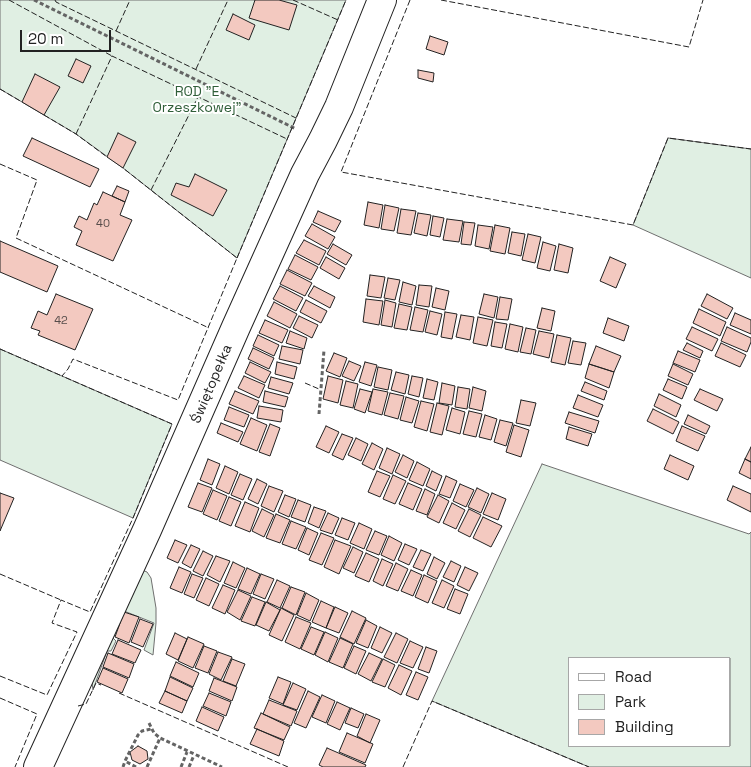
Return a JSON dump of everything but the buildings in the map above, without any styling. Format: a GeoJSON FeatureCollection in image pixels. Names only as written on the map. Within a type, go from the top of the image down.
{"type":"FeatureCollection","features":[{"type":"Feature","properties":{"kind":"street","name":"Świętopełka"},"geometry":{"type":"LineString","coordinates":[[38,767],[155,513],[305,174],[339,106],[382,0]]}},
{"type":"Feature","properties":{"kind":"path"},"geometry":{"type":"LineString","coordinates":[[34,0],[292,128]]}},
{"type":"Feature","properties":{"kind":"path"},"geometry":{"type":"LineString","coordinates":[[319,414],[324,350]]}},
{"type":"Feature","properties":{"kind":"path"},"geometry":{"type":"LineString","coordinates":[[148,723],[154,733],[160,738],[221,767]]}},
{"type":"Feature","properties":{"kind":"path"},"geometry":{"type":"LineString","coordinates":[[123,767],[138,735],[142,731],[151,729]]}},
{"type":"Feature","properties":{"kind":"path"},"geometry":{"type":"LineString","coordinates":[[148,767],[160,738]]}},
{"type":"Feature","properties":{"kind":"path"},"geometry":{"type":"LineString","coordinates":[[181,767],[187,752]]}},
{"type":"Feature","properties":{"kind":"path"},"geometry":{"type":"LineString","coordinates":[[189,767],[194,754]]}},
{"type":"Feature","properties":{"kind":"path"},"geometry":{"type":"LineString","coordinates":[[125,761],[136,767]]}},
{"type":"Feature","properties":{"kind":"green space","name":"ROD \"E Orzeszkowej\""},"geometry":{"type":"Polygon","coordinates":[[[0,0],[346,0],[237,258],[123,168],[76,134],[0,89],[0,0]]]}},
{"type":"Feature","properties":{"kind":"green space"},"geometry":{"type":"Polygon","coordinates":[[[668,138],[751,149],[751,278],[633,225],[668,138]]]}},
{"type":"Feature","properties":{"kind":"green space"},"geometry":{"type":"Polygon","coordinates":[[[0,349],[172,424],[133,518],[0,460],[0,349]]]}},
{"type":"Feature","properties":{"kind":"green space"},"geometry":{"type":"Polygon","coordinates":[[[542,464],[749,534],[751,532],[751,767],[589,767],[432,701],[542,464]]]}},
{"type":"Feature","properties":{"kind":"green space"},"geometry":{"type":"Polygon","coordinates":[[[142,570],[147,572],[151,578],[156,608],[153,655],[144,650],[154,623],[124,611],[113,638],[116,641],[111,651],[107,651],[93,690],[91,675],[142,570]]]}},
{"type":"Feature","properties":{"kind":"fence"},"geometry":{"type":"LineString","coordinates":[[9,0],[112,56]]}},
{"type":"Feature","properties":{"kind":"fence"},"geometry":{"type":"LineString","coordinates":[[55,0],[296,118]]}},
{"type":"Feature","properties":{"kind":"fence"},"geometry":{"type":"LineString","coordinates":[[116,31],[130,0]]}},
{"type":"Feature","properties":{"kind":"fence"},"geometry":{"type":"LineString","coordinates":[[196,69],[228,0]]}},
{"type":"Feature","properties":{"kind":"fence"},"geometry":{"type":"LineString","coordinates":[[293,0],[338,20]]}},
{"type":"Feature","properties":{"kind":"fence"},"geometry":{"type":"LineString","coordinates":[[237,258],[346,0]]}},
{"type":"Feature","properties":{"kind":"fence"},"geometry":{"type":"LineString","coordinates":[[410,0],[341,172],[633,225],[668,138],[751,149]]}},
{"type":"Feature","properties":{"kind":"fence"},"geometry":{"type":"LineString","coordinates":[[441,0],[689,47],[703,0]]}},
{"type":"Feature","properties":{"kind":"fence"},"geometry":{"type":"LineString","coordinates":[[76,134],[112,56],[287,139]]}},
{"type":"Feature","properties":{"kind":"fence"},"geometry":{"type":"LineString","coordinates":[[0,89],[22,102]]}},
{"type":"Feature","properties":{"kind":"fence"},"geometry":{"type":"LineString","coordinates":[[151,190],[198,97]]}},
{"type":"Feature","properties":{"kind":"fence"},"geometry":{"type":"LineString","coordinates":[[44,115],[76,134],[107,157]]}},
{"type":"Feature","properties":{"kind":"fence"},"geometry":{"type":"LineString","coordinates":[[0,164],[37,180],[16,238],[209,328]]}},
{"type":"Feature","properties":{"kind":"fence"},"geometry":{"type":"LineString","coordinates":[[0,676],[47,695],[77,632],[52,623],[61,600],[90,612],[133,518],[172,424],[62,376],[73,359],[178,400],[237,258],[123,168]]}},
{"type":"Feature","properties":{"kind":"fence"},"geometry":{"type":"LineString","coordinates":[[0,349],[62,376]]}},
{"type":"Feature","properties":{"kind":"fence"},"geometry":{"type":"LineString","coordinates":[[305,383],[319,389]]}},
{"type":"Feature","properties":{"kind":"fence"},"geometry":{"type":"LineString","coordinates":[[0,574],[61,600]]}},
{"type":"Feature","properties":{"kind":"fence"},"geometry":{"type":"LineString","coordinates":[[78,706],[86,704],[96,683],[101,685]]}},
{"type":"Feature","properties":{"kind":"fence"},"geometry":{"type":"LineString","coordinates":[[119,693],[288,767]]}},
{"type":"Feature","properties":{"kind":"fence"},"geometry":{"type":"LineString","coordinates":[[0,698],[37,714],[15,767]]}},
{"type":"Feature","properties":{"kind":"fence"},"geometry":{"type":"LineString","coordinates":[[403,767],[432,701],[589,767]]}}]}
